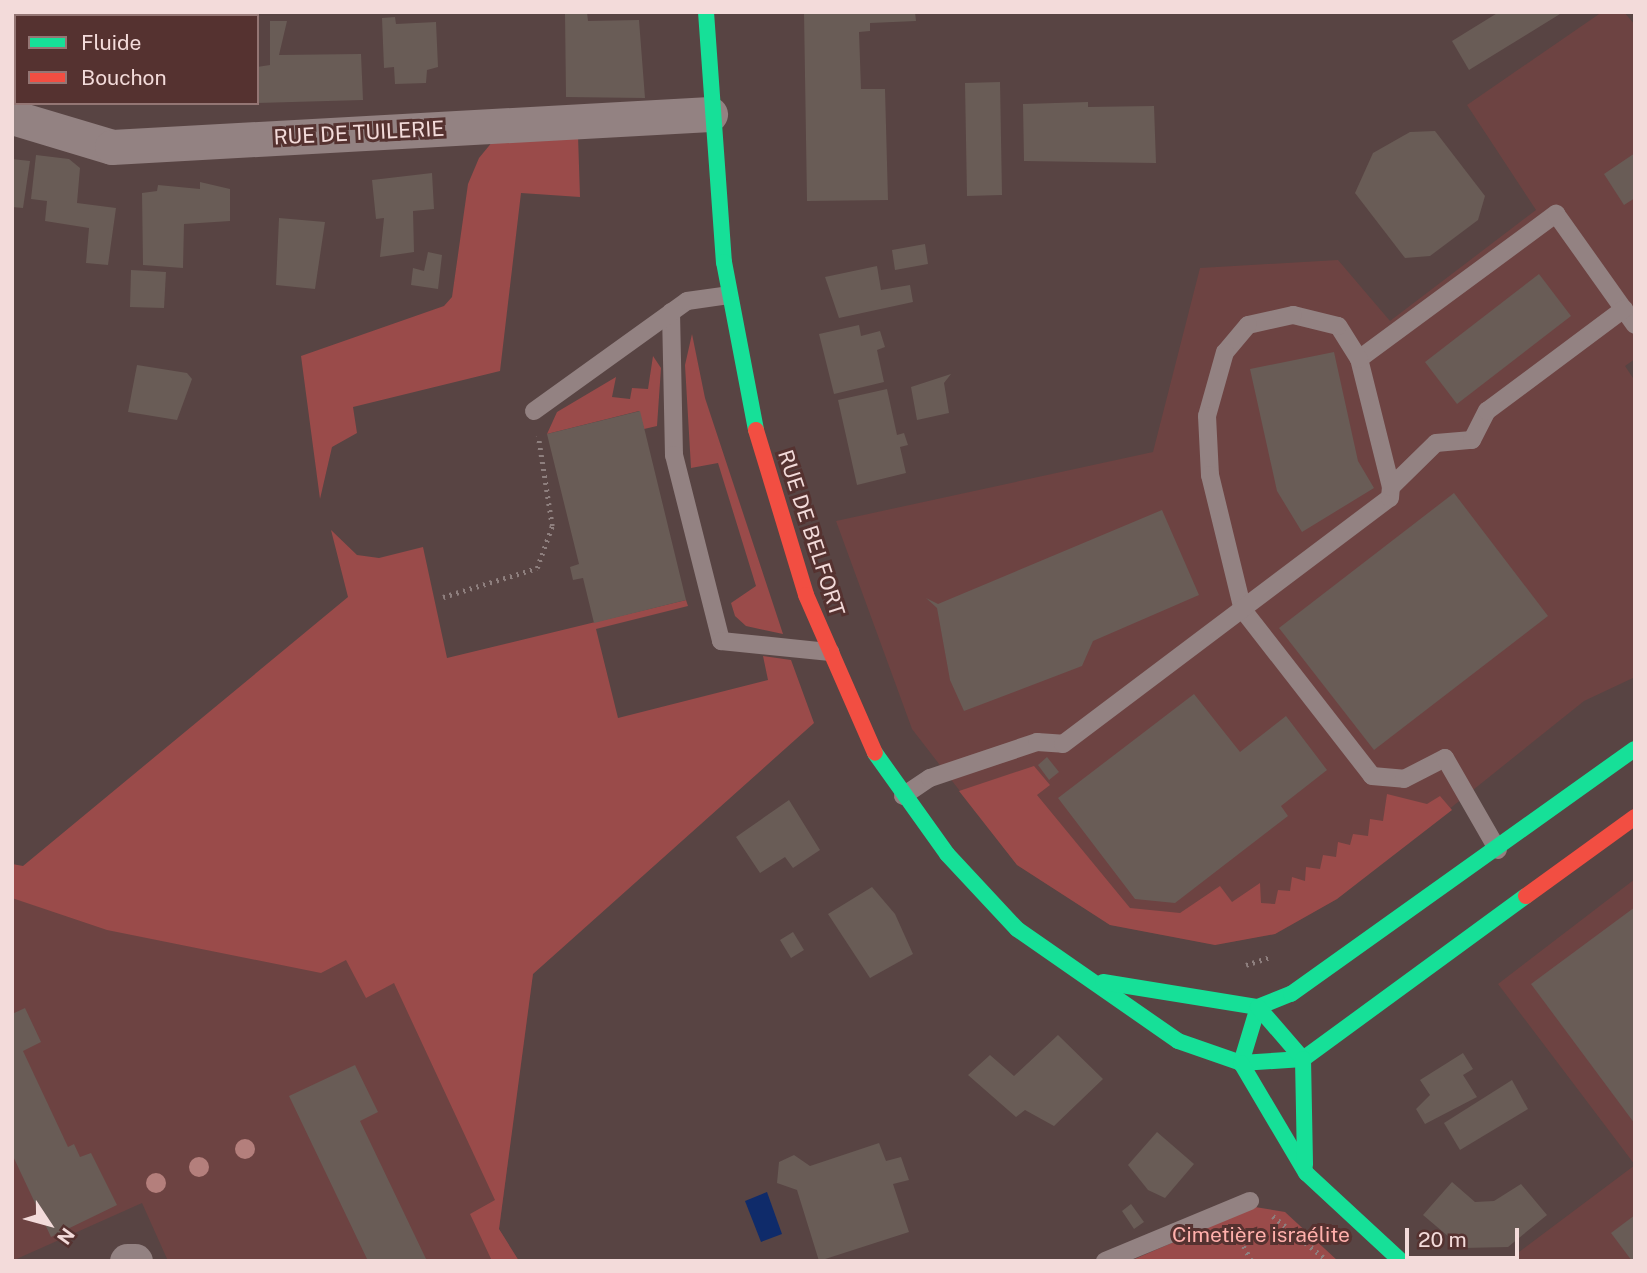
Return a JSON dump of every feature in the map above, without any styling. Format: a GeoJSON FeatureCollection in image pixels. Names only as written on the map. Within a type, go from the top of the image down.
{"type":"FeatureCollection","features":[{"type":"Feature","properties":{"kind":"main road","name":"RUE DE BELFORT"},"geometry":{"type":"LineString","coordinates":[[706,12],[710,114],[730,295],[747,402],[830,652],[867,742],[903,796],[1003,915],[1080,977],[1178,1041],[1241,1063]]}},
{"type":"Feature","properties":{"kind":"main road"},"geometry":{"type":"LineString","coordinates":[[1080,977],[1258,1007],[1321,977],[1635,749]]}},
{"type":"Feature","properties":{"kind":"main road"},"geometry":{"type":"LineString","coordinates":[[1241,1063],[1303,1059],[1635,817]]}},
{"type":"Feature","properties":{"kind":"main road"},"geometry":{"type":"LineString","coordinates":[[1258,1007],[1303,1059],[1305,1167]]}},
{"type":"Feature","properties":{"kind":"main road"},"geometry":{"type":"LineString","coordinates":[[1258,1007],[1241,1063],[1305,1167],[1346,1215],[1401,1261]]}},
{"type":"Feature","properties":{"kind":"street","name":"RUE DE TUILERIE"},"geometry":{"type":"LineString","coordinates":[[12,117],[112,147],[710,114]]}},
{"type":"Feature","properties":{"kind":"street"},"geometry":{"type":"LineString","coordinates":[[127,1261],[135,1261]]}},
{"type":"Feature","properties":{"kind":"lane"},"geometry":{"type":"LineString","coordinates":[[1359,359],[1556,214],[1635,325]]}},
{"type":"Feature","properties":{"kind":"lane"},"geometry":{"type":"LineString","coordinates":[[534,411],[687,301],[730,295]]}},
{"type":"Feature","properties":{"kind":"lane"},"geometry":{"type":"LineString","coordinates":[[1391,487],[1436,443],[1472,440],[1487,411],[1624,309]]}},
{"type":"Feature","properties":{"kind":"lane"},"geometry":{"type":"LineString","coordinates":[[671,312],[674,455],[721,641],[830,652]]}},
{"type":"Feature","properties":{"kind":"lane"},"geometry":{"type":"LineString","coordinates":[[903,796],[930,778],[1037,742],[1063,744],[1243,610],[1390,498],[1391,487],[1359,359],[1338,326],[1293,314],[1248,325],[1225,352],[1206,416],[1210,475],[1243,610],[1372,776],[1404,779],[1445,758],[1498,850]]}},
{"type":"Feature","properties":{"kind":"lane"},"geometry":{"type":"LineString","coordinates":[[1105,1261],[1250,1201]]}},
{"type":"Feature","properties":{"kind":"path"},"geometry":{"type":"LineString","coordinates":[[443,597],[537,568],[552,526],[534,411]]}},
{"type":"Feature","properties":{"kind":"path"},"geometry":{"type":"LineString","coordinates":[[1242,966],[1279,955]]}},
{"type":"Feature","properties":{"kind":"path"},"geometry":{"type":"LineString","coordinates":[[1259,1220],[1272,1216],[1328,1261]]}},
{"type":"Feature","properties":{"kind":"path"},"geometry":{"type":"LineString","coordinates":[[1246,1225],[1234,1229],[1252,1261]]}},
{"type":"Feature","properties":{"kind":"shaded area"},"geometry":{"type":"Polygon","coordinates":[[[1602,12],[1624,12],[1635,25],[1635,359],[1625,366],[1635,381],[1635,677],[1584,701],[1337,899],[1275,934],[1215,945],[1110,925],[1017,865],[912,729],[836,521],[1153,452],[1200,268],[1338,260],[1390,321],[1536,210],[1467,105],[1602,12]]]}},
{"type":"Feature","properties":{"kind":"shaded area"},"geometry":{"type":"Polygon","coordinates":[[[12,864],[172,904],[533,974],[499,1229],[519,1261],[168,1261],[142,1203],[12,1261],[12,864]]]}},
{"type":"Feature","properties":{"kind":"shaded area"},"geometry":{"type":"Polygon","coordinates":[[[1635,879],[1635,1165],[1498,984],[1635,879]]]}},
{"type":"Feature","properties":{"kind":"shaded area"},"geometry":{"type":"Polygon","coordinates":[[[1635,1165],[1635,1261],[1507,1261],[1635,1165]]]}},
{"type":"Feature","properties":{"kind":"green space"},"geometry":{"type":"Polygon","coordinates":[[[578,135],[580,197],[521,193],[500,371],[353,407],[357,433],[332,447],[320,499],[301,356],[444,306],[452,297],[468,184],[479,158],[493,141],[578,135]]]}},
{"type":"Feature","properties":{"kind":"green space"},"geometry":{"type":"Polygon","coordinates":[[[692,334],[705,398],[783,634],[746,626],[735,616],[731,603],[756,586],[718,463],[691,468],[685,365],[692,334]]]}},
{"type":"Feature","properties":{"kind":"green space"},"geometry":{"type":"Polygon","coordinates":[[[653,356],[661,368],[657,426],[644,429],[639,411],[547,434],[557,412],[616,377],[612,397],[630,399],[632,388],[648,389],[653,356]]]}},
{"type":"Feature","properties":{"kind":"green space"},"geometry":{"type":"Polygon","coordinates":[[[331,530],[357,555],[379,558],[423,547],[447,658],[686,600],[688,606],[596,629],[618,718],[768,680],[763,656],[791,660],[814,723],[533,974],[499,1229],[519,1261],[492,1261],[470,1214],[495,1200],[394,983],[366,998],[346,960],[321,973],[107,930],[12,898],[12,864],[23,866],[348,597],[331,530]]]}},
{"type":"Feature","properties":{"kind":"green space"},"geometry":{"type":"Polygon","coordinates":[[[1034,766],[1050,785],[1037,795],[1130,908],[1180,913],[1220,886],[1232,902],[1260,883],[1261,903],[1275,904],[1278,890],[1290,891],[1292,877],[1305,881],[1306,867],[1320,869],[1323,855],[1336,857],[1338,842],[1350,845],[1353,834],[1368,836],[1370,819],[1383,821],[1387,794],[1427,804],[1440,796],[1452,810],[1337,899],[1275,934],[1215,945],[1110,925],[1017,865],[959,791],[1034,766]]]}},
{"type":"Feature","properties":{"kind":"green space","name":"Cimetière israélite"},"geometry":{"type":"Polygon","coordinates":[[[1255,1207],[1285,1212],[1338,1261],[1130,1261],[1255,1207]]]}},
{"type":"Feature","properties":{"kind":"water"},"geometry":{"type":"Polygon","coordinates":[[[767,1192],[782,1234],[761,1242],[745,1201],[767,1192]]]}},
{"type":"Feature","properties":{"kind":"building"},"geometry":{"type":"Polygon","coordinates":[[[168,12],[206,12],[206,14],[168,12]]]}},
{"type":"Feature","properties":{"kind":"building"},"geometry":{"type":"Polygon","coordinates":[[[587,12],[588,21],[639,20],[645,98],[566,97],[565,13],[587,12]]]}},
{"type":"Feature","properties":{"kind":"building"},"geometry":{"type":"Polygon","coordinates":[[[804,12],[915,12],[916,21],[870,23],[870,31],[859,32],[861,89],[885,89],[888,200],[807,201],[804,12]]]}},
{"type":"Feature","properties":{"kind":"building"},"geometry":{"type":"Polygon","coordinates":[[[1499,12],[1560,14],[1469,70],[1452,41],[1499,12]]]}},
{"type":"Feature","properties":{"kind":"building"},"geometry":{"type":"Polygon","coordinates":[[[395,17],[396,24],[436,22],[438,67],[427,70],[426,83],[395,84],[394,67],[384,68],[382,18],[395,17]]]}},
{"type":"Feature","properties":{"kind":"building"},"geometry":{"type":"Polygon","coordinates":[[[270,21],[287,21],[279,55],[361,54],[363,100],[259,103],[259,67],[270,65],[270,21]]]}},
{"type":"Feature","properties":{"kind":"building"},"geometry":{"type":"Polygon","coordinates":[[[1000,82],[1002,195],[967,196],[965,83],[1000,82]]]}},
{"type":"Feature","properties":{"kind":"building"},"geometry":{"type":"Polygon","coordinates":[[[1088,102],[1088,107],[1154,106],[1156,163],[1024,161],[1023,104],[1088,102]]]}},
{"type":"Feature","properties":{"kind":"building"},"geometry":{"type":"Polygon","coordinates":[[[1435,131],[1485,196],[1478,220],[1430,256],[1405,258],[1355,193],[1373,153],[1410,132],[1435,131]]]}},
{"type":"Feature","properties":{"kind":"building"},"geometry":{"type":"Polygon","coordinates":[[[1635,153],[1635,198],[1624,205],[1604,174],[1635,153]]]}},
{"type":"Feature","properties":{"kind":"building"},"geometry":{"type":"Polygon","coordinates":[[[36,155],[69,159],[80,168],[77,203],[116,208],[108,265],[86,263],[89,228],[45,221],[47,201],[31,199],[36,155]]]}},
{"type":"Feature","properties":{"kind":"building"},"geometry":{"type":"Polygon","coordinates":[[[12,159],[30,161],[23,208],[12,207],[12,159]]]}},
{"type":"Feature","properties":{"kind":"building"},"geometry":{"type":"Polygon","coordinates":[[[432,173],[434,209],[413,211],[414,252],[380,257],[384,218],[376,219],[372,180],[432,173]]]}},
{"type":"Feature","properties":{"kind":"building"},"geometry":{"type":"Polygon","coordinates":[[[200,182],[230,189],[230,221],[184,224],[183,268],[143,265],[142,193],[157,191],[158,185],[200,189],[200,182]]]}},
{"type":"Feature","properties":{"kind":"building"},"geometry":{"type":"Polygon","coordinates":[[[279,218],[325,222],[315,289],[276,285],[279,218]]]}},
{"type":"Feature","properties":{"kind":"building"},"geometry":{"type":"Polygon","coordinates":[[[925,244],[928,264],[895,270],[892,250],[925,244]]]}},
{"type":"Feature","properties":{"kind":"building"},"geometry":{"type":"Polygon","coordinates":[[[428,252],[442,255],[438,289],[411,285],[413,268],[424,271],[428,252]]]}},
{"type":"Feature","properties":{"kind":"building"},"geometry":{"type":"Polygon","coordinates":[[[877,266],[881,290],[910,285],[913,302],[839,318],[825,277],[877,266]]]}},
{"type":"Feature","properties":{"kind":"building"},"geometry":{"type":"Polygon","coordinates":[[[131,270],[166,272],[164,308],[130,307],[131,270]]]}},
{"type":"Feature","properties":{"kind":"building"},"geometry":{"type":"Polygon","coordinates":[[[1539,274],[1571,316],[1457,404],[1425,362],[1539,274]]]}},
{"type":"Feature","properties":{"kind":"building"},"geometry":{"type":"Polygon","coordinates":[[[859,325],[861,336],[880,331],[885,347],[877,350],[884,382],[834,394],[819,334],[859,325]]]}},
{"type":"Feature","properties":{"kind":"building"},"geometry":{"type":"Polygon","coordinates":[[[1334,352],[1358,461],[1374,488],[1302,532],[1277,491],[1250,369],[1334,352]]]}},
{"type":"Feature","properties":{"kind":"building"},"geometry":{"type":"Polygon","coordinates":[[[137,365],[187,373],[192,379],[177,420],[128,412],[137,365]]]}},
{"type":"Feature","properties":{"kind":"building"},"geometry":{"type":"Polygon","coordinates":[[[951,374],[944,383],[949,413],[917,420],[911,387],[951,374]]]}},
{"type":"Feature","properties":{"kind":"building"},"geometry":{"type":"Polygon","coordinates":[[[887,389],[897,435],[904,433],[908,445],[900,447],[906,473],[857,485],[838,400],[887,389]]]}},
{"type":"Feature","properties":{"kind":"building"},"geometry":{"type":"Polygon","coordinates":[[[640,411],[686,600],[594,623],[583,578],[573,580],[570,567],[579,564],[547,434],[640,411]]]}},
{"type":"Feature","properties":{"kind":"building"},"geometry":{"type":"Polygon","coordinates":[[[1454,493],[1548,616],[1374,750],[1279,628],[1454,493]]]}},
{"type":"Feature","properties":{"kind":"building"},"geometry":{"type":"Polygon","coordinates":[[[1162,510],[1199,595],[1093,641],[1082,666],[964,711],[950,680],[937,608],[926,598],[938,604],[1162,510]]]}},
{"type":"Feature","properties":{"kind":"building"},"geometry":{"type":"Polygon","coordinates":[[[1194,694],[1240,752],[1286,716],[1327,770],[1281,806],[1288,816],[1175,903],[1135,899],[1058,798],[1194,694]]]}},
{"type":"Feature","properties":{"kind":"building"},"geometry":{"type":"Polygon","coordinates":[[[1047,757],[1059,772],[1049,780],[1038,765],[1047,757]]]}},
{"type":"Feature","properties":{"kind":"building"},"geometry":{"type":"Polygon","coordinates":[[[789,800],[820,850],[793,868],[785,857],[760,873],[736,837],[789,800]]]}},
{"type":"Feature","properties":{"kind":"building"},"geometry":{"type":"Polygon","coordinates":[[[872,887],[895,914],[913,954],[870,978],[828,914],[872,887]]]}},
{"type":"Feature","properties":{"kind":"building"},"geometry":{"type":"Polygon","coordinates":[[[1635,907],[1635,1124],[1531,984],[1635,907]]]}},
{"type":"Feature","properties":{"kind":"building"},"geometry":{"type":"Polygon","coordinates":[[[793,932],[804,950],[791,958],[780,940],[793,932]]]}},
{"type":"Feature","properties":{"kind":"building"},"geometry":{"type":"Polygon","coordinates":[[[25,1008],[41,1042],[23,1051],[68,1147],[74,1144],[80,1157],[91,1153],[117,1205],[51,1237],[12,1154],[12,1014],[25,1008]]]}},
{"type":"Feature","properties":{"kind":"building"},"geometry":{"type":"Polygon","coordinates":[[[1058,1035],[1103,1079],[1054,1126],[1025,1110],[1016,1117],[968,1075],[990,1055],[1014,1076],[1058,1035]]]}},
{"type":"Feature","properties":{"kind":"building"},"geometry":{"type":"Polygon","coordinates":[[[1463,1053],[1473,1069],[1463,1075],[1477,1097],[1425,1124],[1416,1109],[1430,1095],[1420,1080],[1463,1053]]]}},
{"type":"Feature","properties":{"kind":"building"},"geometry":{"type":"Polygon","coordinates":[[[355,1065],[378,1112],[360,1121],[427,1261],[368,1261],[289,1096],[355,1065]]]}},
{"type":"Feature","properties":{"kind":"building"},"geometry":{"type":"Polygon","coordinates":[[[1512,1080],[1528,1109],[1460,1150],[1444,1123],[1512,1080]]]}},
{"type":"Feature","properties":{"kind":"building"},"geometry":{"type":"Polygon","coordinates":[[[1157,1132],[1194,1164],[1165,1198],[1148,1190],[1128,1165],[1157,1132]]]}},
{"type":"Feature","properties":{"kind":"building"},"geometry":{"type":"Polygon","coordinates":[[[879,1143],[886,1161],[901,1157],[909,1180],[893,1184],[909,1232],[819,1261],[797,1190],[777,1183],[779,1162],[794,1155],[810,1166],[879,1143]]]}},
{"type":"Feature","properties":{"kind":"building"},"geometry":{"type":"Polygon","coordinates":[[[1452,1182],[1475,1202],[1494,1201],[1521,1184],[1547,1215],[1508,1247],[1462,1248],[1423,1215],[1452,1182]]]}},
{"type":"Feature","properties":{"kind":"building"},"geometry":{"type":"Polygon","coordinates":[[[1131,1204],[1144,1222],[1134,1229],[1122,1211],[1131,1204]]]}},
{"type":"Feature","properties":{"kind":"building"},"geometry":{"type":"Polygon","coordinates":[[[1635,1215],[1635,1261],[1632,1261],[1611,1233],[1635,1215]]]}},
{"type":"Feature","properties":{"kind":"traffic: fast"},"geometry":{"type":"LineString","coordinates":[[706,12],[724,262],[756,430]]}},
{"type":"Feature","properties":{"kind":"traffic: fast"},"geometry":{"type":"LineString","coordinates":[[1103,982],[1258,1007],[1291,994],[1635,749]]}},
{"type":"Feature","properties":{"kind":"traffic: fast"},"geometry":{"type":"LineString","coordinates":[[875,753],[947,854],[1017,929],[1178,1041],[1241,1063],[1303,1059],[1526,896]]}},
{"type":"Feature","properties":{"kind":"traffic: fast"},"geometry":{"type":"LineString","coordinates":[[1258,1007],[1241,1063],[1306,1173],[1401,1261]]}},
{"type":"Feature","properties":{"kind":"traffic: fast"},"geometry":{"type":"LineString","coordinates":[[1258,1007],[1303,1059],[1305,1165]]}},
{"type":"Feature","properties":{"kind":"traffic: jam"},"geometry":{"type":"LineString","coordinates":[[756,430],[806,595],[875,753]]}},
{"type":"Feature","properties":{"kind":"traffic: jam"},"geometry":{"type":"LineString","coordinates":[[1526,896],[1635,817]]}}]}
